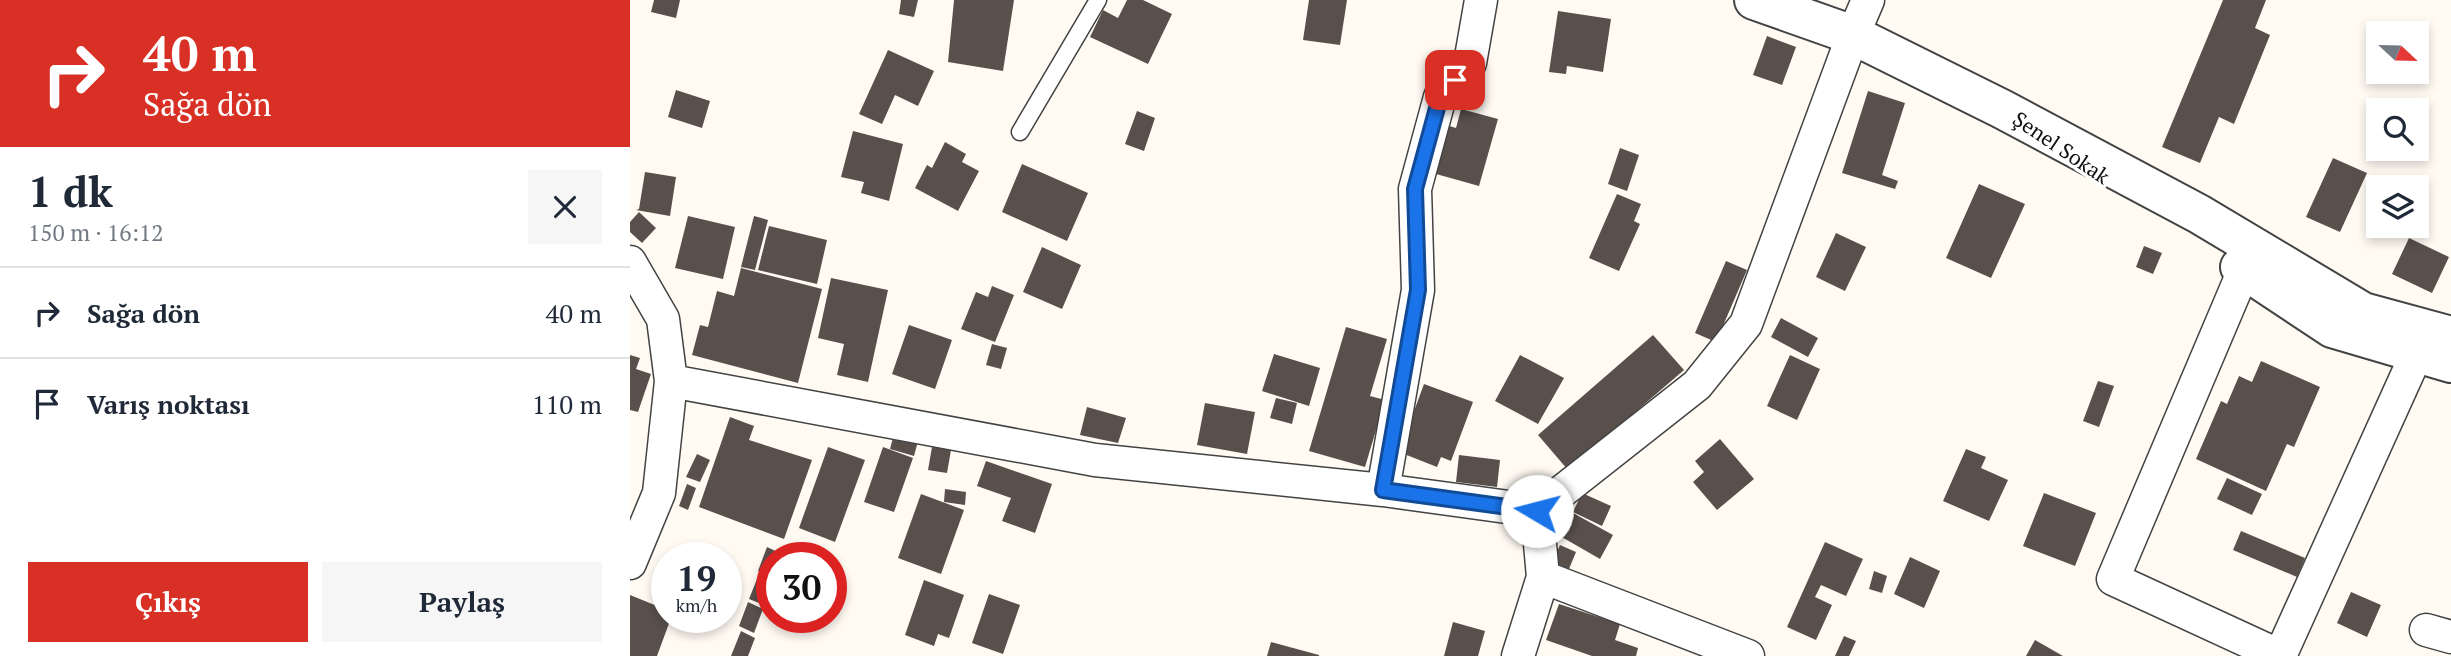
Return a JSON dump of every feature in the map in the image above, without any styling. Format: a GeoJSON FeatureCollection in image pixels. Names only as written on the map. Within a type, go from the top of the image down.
{"type":"FeatureCollection","features":[{"type":"Feature","properties":{"kind":"street"},"geometry":{"type":"LineString","coordinates":[[1383,490],[1418,290],[1415,189],[1440,97],[1470,63],[1481,0]]}},
{"type":"Feature","properties":{"kind":"street"},"geometry":{"type":"LineString","coordinates":[[1754,0],[1853,35],[2002,109]]}},
{"type":"Feature","properties":{"kind":"street"},"geometry":{"type":"LineString","coordinates":[[671,381],[1094,460],[1383,490],[1537,511],[1697,385],[1746,324],[1868,0]]}},
{"type":"Feature","properties":{"kind":"street","name":"Şenel Sokak"},"geometry":{"type":"LineString","coordinates":[[2002,109],[2332,328],[2434,358]]}},
{"type":"Feature","properties":{"kind":"street","name":"Şenel Sokak"},"geometry":{"type":"LineString","coordinates":[[2002,109],[2199,214],[2363,312],[2451,336]]}},
{"type":"Feature","properties":{"kind":"street"},"geometry":{"type":"LineString","coordinates":[[630,262],[663,319],[671,381],[659,493],[630,563]]}},
{"type":"Feature","properties":{"kind":"street"},"geometry":{"type":"LineString","coordinates":[[2244,270],[2113,579],[2280,656],[2434,358]]}},
{"type":"Feature","properties":{"kind":"street"},"geometry":{"type":"LineString","coordinates":[[1518,656],[1543,577],[1537,511]]}},
{"type":"Feature","properties":{"kind":"street"},"geometry":{"type":"LineString","coordinates":[[1543,577],[1748,656]]}},
{"type":"Feature","properties":{"kind":"lane"},"geometry":{"type":"LineString","coordinates":[[1020,132],[1098,0]]}},
{"type":"Feature","properties":{"kind":"building"},"geometry":{"type":"Polygon","coordinates":[[[654,0],[680,0],[676,18],[651,12],[654,0]]]}},
{"type":"Feature","properties":{"kind":"building"},"geometry":{"type":"Polygon","coordinates":[[[901,0],[918,0],[914,17],[899,14],[901,0]]]}},
{"type":"Feature","properties":{"kind":"building"},"geometry":{"type":"Polygon","coordinates":[[[954,0],[1014,0],[1003,71],[948,62],[954,0]]]}},
{"type":"Feature","properties":{"kind":"building"},"geometry":{"type":"Polygon","coordinates":[[[1127,0],[1143,0],[1172,14],[1148,64],[1090,37],[1103,10],[1118,18],[1127,0]]]}},
{"type":"Feature","properties":{"kind":"building"},"geometry":{"type":"Polygon","coordinates":[[[1309,0],[1347,0],[1340,45],[1303,40],[1309,0]]]}},
{"type":"Feature","properties":{"kind":"building"},"geometry":{"type":"Polygon","coordinates":[[[2223,0],[2266,0],[2255,28],[2270,35],[2234,124],[2219,117],[2200,163],[2162,147],[2223,0]]]}},
{"type":"Feature","properties":{"kind":"building"},"geometry":{"type":"Polygon","coordinates":[[[1558,11],[1611,19],[1603,72],[1567,66],[1566,74],[1549,72],[1558,11]]]}},
{"type":"Feature","properties":{"kind":"building"},"geometry":{"type":"Polygon","coordinates":[[[1767,36],[1796,47],[1782,85],[1753,75],[1767,36]]]}},
{"type":"Feature","properties":{"kind":"building"},"geometry":{"type":"Polygon","coordinates":[[[888,50],[934,71],[918,106],[895,95],[882,124],[859,114],[888,50]]]}},
{"type":"Feature","properties":{"kind":"building"},"geometry":{"type":"Polygon","coordinates":[[[676,90],[710,101],[702,128],[668,117],[676,90]]]}},
{"type":"Feature","properties":{"kind":"building"},"geometry":{"type":"Polygon","coordinates":[[[1868,91],[1905,103],[1882,175],[1898,181],[1895,189],[1842,173],[1868,91]]]}},
{"type":"Feature","properties":{"kind":"building"},"geometry":{"type":"Polygon","coordinates":[[[1461,109],[1498,119],[1479,186],[1429,172],[1443,124],[1456,128],[1461,109]]]}},
{"type":"Feature","properties":{"kind":"building"},"geometry":{"type":"Polygon","coordinates":[[[1137,111],[1155,118],[1144,151],[1125,144],[1137,111]]]}},
{"type":"Feature","properties":{"kind":"building"},"geometry":{"type":"Polygon","coordinates":[[[853,131],[903,144],[889,201],[861,193],[864,182],[841,177],[853,131]]]}},
{"type":"Feature","properties":{"kind":"building"},"geometry":{"type":"Polygon","coordinates":[[[945,142],[966,154],[962,162],[979,171],[958,211],[915,188],[927,165],[932,168],[945,142]]]}},
{"type":"Feature","properties":{"kind":"building"},"geometry":{"type":"Polygon","coordinates":[[[1620,148],[1639,155],[1627,191],[1608,184],[1620,148]]]}},
{"type":"Feature","properties":{"kind":"building"},"geometry":{"type":"Polygon","coordinates":[[[2333,158],[2367,173],[2340,232],[2306,217],[2333,158]]]}},
{"type":"Feature","properties":{"kind":"building"},"geometry":{"type":"Polygon","coordinates":[[[1022,164],[1088,193],[1067,241],[1002,212],[1022,164]]]}},
{"type":"Feature","properties":{"kind":"building"},"geometry":{"type":"Polygon","coordinates":[[[645,172],[676,177],[670,216],[636,210],[639,209],[645,172]]]}},
{"type":"Feature","properties":{"kind":"building"},"geometry":{"type":"Polygon","coordinates":[[[1979,184],[2025,204],[1991,278],[1946,258],[1979,184]]]}},
{"type":"Feature","properties":{"kind":"building"},"geometry":{"type":"Polygon","coordinates":[[[1617,194],[1641,204],[1634,221],[1640,224],[1619,271],[1589,258],[1617,194]]]}},
{"type":"Feature","properties":{"kind":"building"},"geometry":{"type":"Polygon","coordinates":[[[639,212],[656,228],[642,243],[630,232],[630,222],[639,212]]]}},
{"type":"Feature","properties":{"kind":"building"},"geometry":{"type":"Polygon","coordinates":[[[688,216],[735,227],[723,279],[675,268],[688,216]]]}},
{"type":"Feature","properties":{"kind":"building"},"geometry":{"type":"Polygon","coordinates":[[[754,216],[768,220],[755,270],[741,267],[754,216]]]}},
{"type":"Feature","properties":{"kind":"building"},"geometry":{"type":"Polygon","coordinates":[[[769,226],[827,240],[817,284],[758,270],[769,226]]]}},
{"type":"Feature","properties":{"kind":"building"},"geometry":{"type":"Polygon","coordinates":[[[1836,233],[1866,247],[1845,291],[1816,277],[1836,233]]]}},
{"type":"Feature","properties":{"kind":"building"},"geometry":{"type":"Polygon","coordinates":[[[2409,238],[2449,257],[2432,293],[2392,274],[2409,238]]]}},
{"type":"Feature","properties":{"kind":"building"},"geometry":{"type":"Polygon","coordinates":[[[2144,246],[2162,253],[2153,274],[2136,267],[2144,246]]]}},
{"type":"Feature","properties":{"kind":"building"},"geometry":{"type":"Polygon","coordinates":[[[1042,247],[1081,265],[1062,309],[1023,292],[1042,247]]]}},
{"type":"Feature","properties":{"kind":"building"},"geometry":{"type":"Polygon","coordinates":[[[1726,261],[1747,270],[1716,342],[1695,333],[1726,261]]]}},
{"type":"Feature","properties":{"kind":"building"},"geometry":{"type":"Polygon","coordinates":[[[741,268],[822,289],[798,383],[692,355],[700,325],[708,327],[717,291],[734,296],[741,268]]]}},
{"type":"Feature","properties":{"kind":"building"},"geometry":{"type":"Polygon","coordinates":[[[831,278],[888,290],[868,382],[837,375],[844,344],[818,338],[831,278]]]}},
{"type":"Feature","properties":{"kind":"building"},"geometry":{"type":"Polygon","coordinates":[[[992,286],[1014,295],[995,342],[961,329],[976,292],[988,297],[992,286]]]}},
{"type":"Feature","properties":{"kind":"building"},"geometry":{"type":"Polygon","coordinates":[[[1781,318],[1818,338],[1808,357],[1771,337],[1781,318]]]}},
{"type":"Feature","properties":{"kind":"building"},"geometry":{"type":"Polygon","coordinates":[[[909,325],[952,340],[935,389],[892,374],[909,325]]]}},
{"type":"Feature","properties":{"kind":"building"},"geometry":{"type":"Polygon","coordinates":[[[1346,327],[1387,339],[1370,396],[1385,400],[1365,467],[1309,451],[1346,327]]]}},
{"type":"Feature","properties":{"kind":"building"},"geometry":{"type":"Polygon","coordinates":[[[1653,335],[1684,370],[1568,470],[1538,435],[1653,335]]]}},
{"type":"Feature","properties":{"kind":"building"},"geometry":{"type":"Polygon","coordinates":[[[992,344],[1007,348],[1001,369],[986,365],[992,344]]]}},
{"type":"Feature","properties":{"kind":"building"},"geometry":{"type":"Polygon","coordinates":[[[1274,354],[1320,368],[1309,406],[1262,391],[1274,354]]]}},
{"type":"Feature","properties":{"kind":"building"},"geometry":{"type":"Polygon","coordinates":[[[630,355],[640,358],[636,369],[651,374],[638,412],[630,410],[630,355]]]}},
{"type":"Feature","properties":{"kind":"building"},"geometry":{"type":"Polygon","coordinates":[[[1520,355],[1564,378],[1538,424],[1495,401],[1520,355]]]}},
{"type":"Feature","properties":{"kind":"building"},"geometry":{"type":"Polygon","coordinates":[[[1790,355],[1820,369],[1797,420],[1767,406],[1790,355]]]}},
{"type":"Feature","properties":{"kind":"building"},"geometry":{"type":"Polygon","coordinates":[[[2261,361],[2320,387],[2294,447],[2287,444],[2266,491],[2196,459],[2221,401],[2227,404],[2239,376],[2252,382],[2261,361]]]}},
{"type":"Feature","properties":{"kind":"building"},"geometry":{"type":"Polygon","coordinates":[[[2098,381],[2114,386],[2099,427],[2083,421],[2098,381]]]}},
{"type":"Feature","properties":{"kind":"building"},"geometry":{"type":"Polygon","coordinates":[[[1424,384],[1473,402],[1451,461],[1441,457],[1437,467],[1399,452],[1424,384]]]}},
{"type":"Feature","properties":{"kind":"building"},"geometry":{"type":"Polygon","coordinates":[[[1276,398],[1297,403],[1292,424],[1270,418],[1276,398]]]}},
{"type":"Feature","properties":{"kind":"building"},"geometry":{"type":"Polygon","coordinates":[[[1205,403],[1255,412],[1247,454],[1197,445],[1205,403]]]}},
{"type":"Feature","properties":{"kind":"building"},"geometry":{"type":"Polygon","coordinates":[[[1087,407],[1126,418],[1118,443],[1080,435],[1087,407]]]}},
{"type":"Feature","properties":{"kind":"building"},"geometry":{"type":"Polygon","coordinates":[[[730,417],[754,426],[749,440],[812,460],[784,539],[699,507],[730,417]]]}},
{"type":"Feature","properties":{"kind":"building"},"geometry":{"type":"Polygon","coordinates":[[[894,434],[918,441],[914,456],[890,449],[894,434]]]}},
{"type":"Feature","properties":{"kind":"building"},"geometry":{"type":"Polygon","coordinates":[[[1720,439],[1754,479],[1717,510],[1693,482],[1704,472],[1695,461],[1720,439]]]}},
{"type":"Feature","properties":{"kind":"building"},"geometry":{"type":"Polygon","coordinates":[[[828,447],[865,460],[835,542],[799,528],[828,447]]]}},
{"type":"Feature","properties":{"kind":"building"},"geometry":{"type":"Polygon","coordinates":[[[883,447],[913,458],[894,512],[864,502],[883,447]]]}},
{"type":"Feature","properties":{"kind":"building"},"geometry":{"type":"Polygon","coordinates":[[[932,447],[951,450],[947,473],[928,470],[932,447]]]}},
{"type":"Feature","properties":{"kind":"building"},"geometry":{"type":"Polygon","coordinates":[[[1966,449],[1986,457],[1981,468],[2008,480],[1989,521],[1943,501],[1966,449]]]}},
{"type":"Feature","properties":{"kind":"building"},"geometry":{"type":"Polygon","coordinates":[[[697,454],[710,460],[700,482],[686,477],[697,454]]]}},
{"type":"Feature","properties":{"kind":"building"},"geometry":{"type":"Polygon","coordinates":[[[1459,455],[1500,460],[1497,487],[1456,482],[1459,455]]]}},
{"type":"Feature","properties":{"kind":"building"},"geometry":{"type":"Polygon","coordinates":[[[986,461],[1052,484],[1035,533],[1002,521],[1011,498],[977,486],[986,461]]]}},
{"type":"Feature","properties":{"kind":"building"},"geometry":{"type":"Polygon","coordinates":[[[2227,478],[2262,494],[2252,515],[2217,499],[2227,478]]]}},
{"type":"Feature","properties":{"kind":"building"},"geometry":{"type":"Polygon","coordinates":[[[687,484],[696,488],[688,510],[679,506],[687,484]]]}},
{"type":"Feature","properties":{"kind":"building"},"geometry":{"type":"Polygon","coordinates":[[[945,489],[966,492],[965,505],[944,502],[945,489]]]}},
{"type":"Feature","properties":{"kind":"building"},"geometry":{"type":"Polygon","coordinates":[[[1582,493],[1611,506],[1602,526],[1573,512],[1582,493]]]}},
{"type":"Feature","properties":{"kind":"building"},"geometry":{"type":"Polygon","coordinates":[[[2044,493],[2096,513],[2075,566],[2023,546],[2044,493]]]}},
{"type":"Feature","properties":{"kind":"building"},"geometry":{"type":"Polygon","coordinates":[[[921,494],[964,510],[941,574],[898,558],[921,494]]]}},
{"type":"Feature","properties":{"kind":"building"},"geometry":{"type":"Polygon","coordinates":[[[1573,513],[1613,535],[1600,559],[1560,536],[1573,513]]]}},
{"type":"Feature","properties":{"kind":"building"},"geometry":{"type":"Polygon","coordinates":[[[2241,531],[2305,558],[2297,577],[2233,550],[2241,531]]]}},
{"type":"Feature","properties":{"kind":"building"},"geometry":{"type":"Polygon","coordinates":[[[1825,542],[1863,559],[1846,596],[1821,585],[1815,597],[1832,605],[1816,640],[1787,627],[1825,542]]]}},
{"type":"Feature","properties":{"kind":"building"},"geometry":{"type":"Polygon","coordinates":[[[1560,545],[1576,552],[1569,569],[1552,562],[1560,545]]]}},
{"type":"Feature","properties":{"kind":"building"},"geometry":{"type":"Polygon","coordinates":[[[1910,557],[1940,571],[1924,608],[1894,594],[1910,557]]]}},
{"type":"Feature","properties":{"kind":"building"},"geometry":{"type":"Polygon","coordinates":[[[1874,571],[1887,576],[1882,593],[1869,589],[1874,571]]]}},
{"type":"Feature","properties":{"kind":"building"},"geometry":{"type":"Polygon","coordinates":[[[924,580],[964,595],[949,638],[938,634],[934,646],[905,635],[924,580]]]}},
{"type":"Feature","properties":{"kind":"building"},"geometry":{"type":"Polygon","coordinates":[[[756,582],[756,602],[749,599],[756,582]]]}},
{"type":"Feature","properties":{"kind":"building"},"geometry":{"type":"Polygon","coordinates":[[[2351,592],[2381,605],[2367,637],[2337,623],[2351,592]]]}},
{"type":"Feature","properties":{"kind":"building"},"geometry":{"type":"Polygon","coordinates":[[[989,594],[1020,605],[1003,654],[972,643],[989,594]]]}},
{"type":"Feature","properties":{"kind":"building"},"geometry":{"type":"Polygon","coordinates":[[[630,595],[651,604],[651,633],[665,633],[657,656],[630,656],[630,595]]]}},
{"type":"Feature","properties":{"kind":"building"},"geometry":{"type":"Polygon","coordinates":[[[748,602],[756,606],[754,633],[742,627],[742,618],[748,602]]]}},
{"type":"Feature","properties":{"kind":"building"},"geometry":{"type":"Polygon","coordinates":[[[1559,604],[1620,624],[1615,640],[1638,648],[1636,656],[1592,656],[1546,640],[1559,604]]]}},
{"type":"Feature","properties":{"kind":"building"},"geometry":{"type":"Polygon","coordinates":[[[1453,622],[1485,631],[1478,656],[1444,656],[1453,622]]]}},
{"type":"Feature","properties":{"kind":"building"},"geometry":{"type":"Polygon","coordinates":[[[742,632],[755,638],[748,656],[731,656],[742,632]]]}},
{"type":"Feature","properties":{"kind":"building"},"geometry":{"type":"Polygon","coordinates":[[[1844,636],[1856,641],[1849,656],[1835,656],[1844,636]]]}},
{"type":"Feature","properties":{"kind":"building"},"geometry":{"type":"Polygon","coordinates":[[[2035,640],[2063,656],[2026,656],[2035,640]]]}},
{"type":"Feature","properties":{"kind":"building"},"geometry":{"type":"Polygon","coordinates":[[[1271,642],[1319,655],[1319,656],[1267,656],[1271,642]]]}},
{"type":"Feature","properties":{"kind":"route"},"geometry":{"type":"LineString","coordinates":[[1455,80],[1440,97],[1415,189],[1418,290],[1383,490],[1537,511]]}}]}
